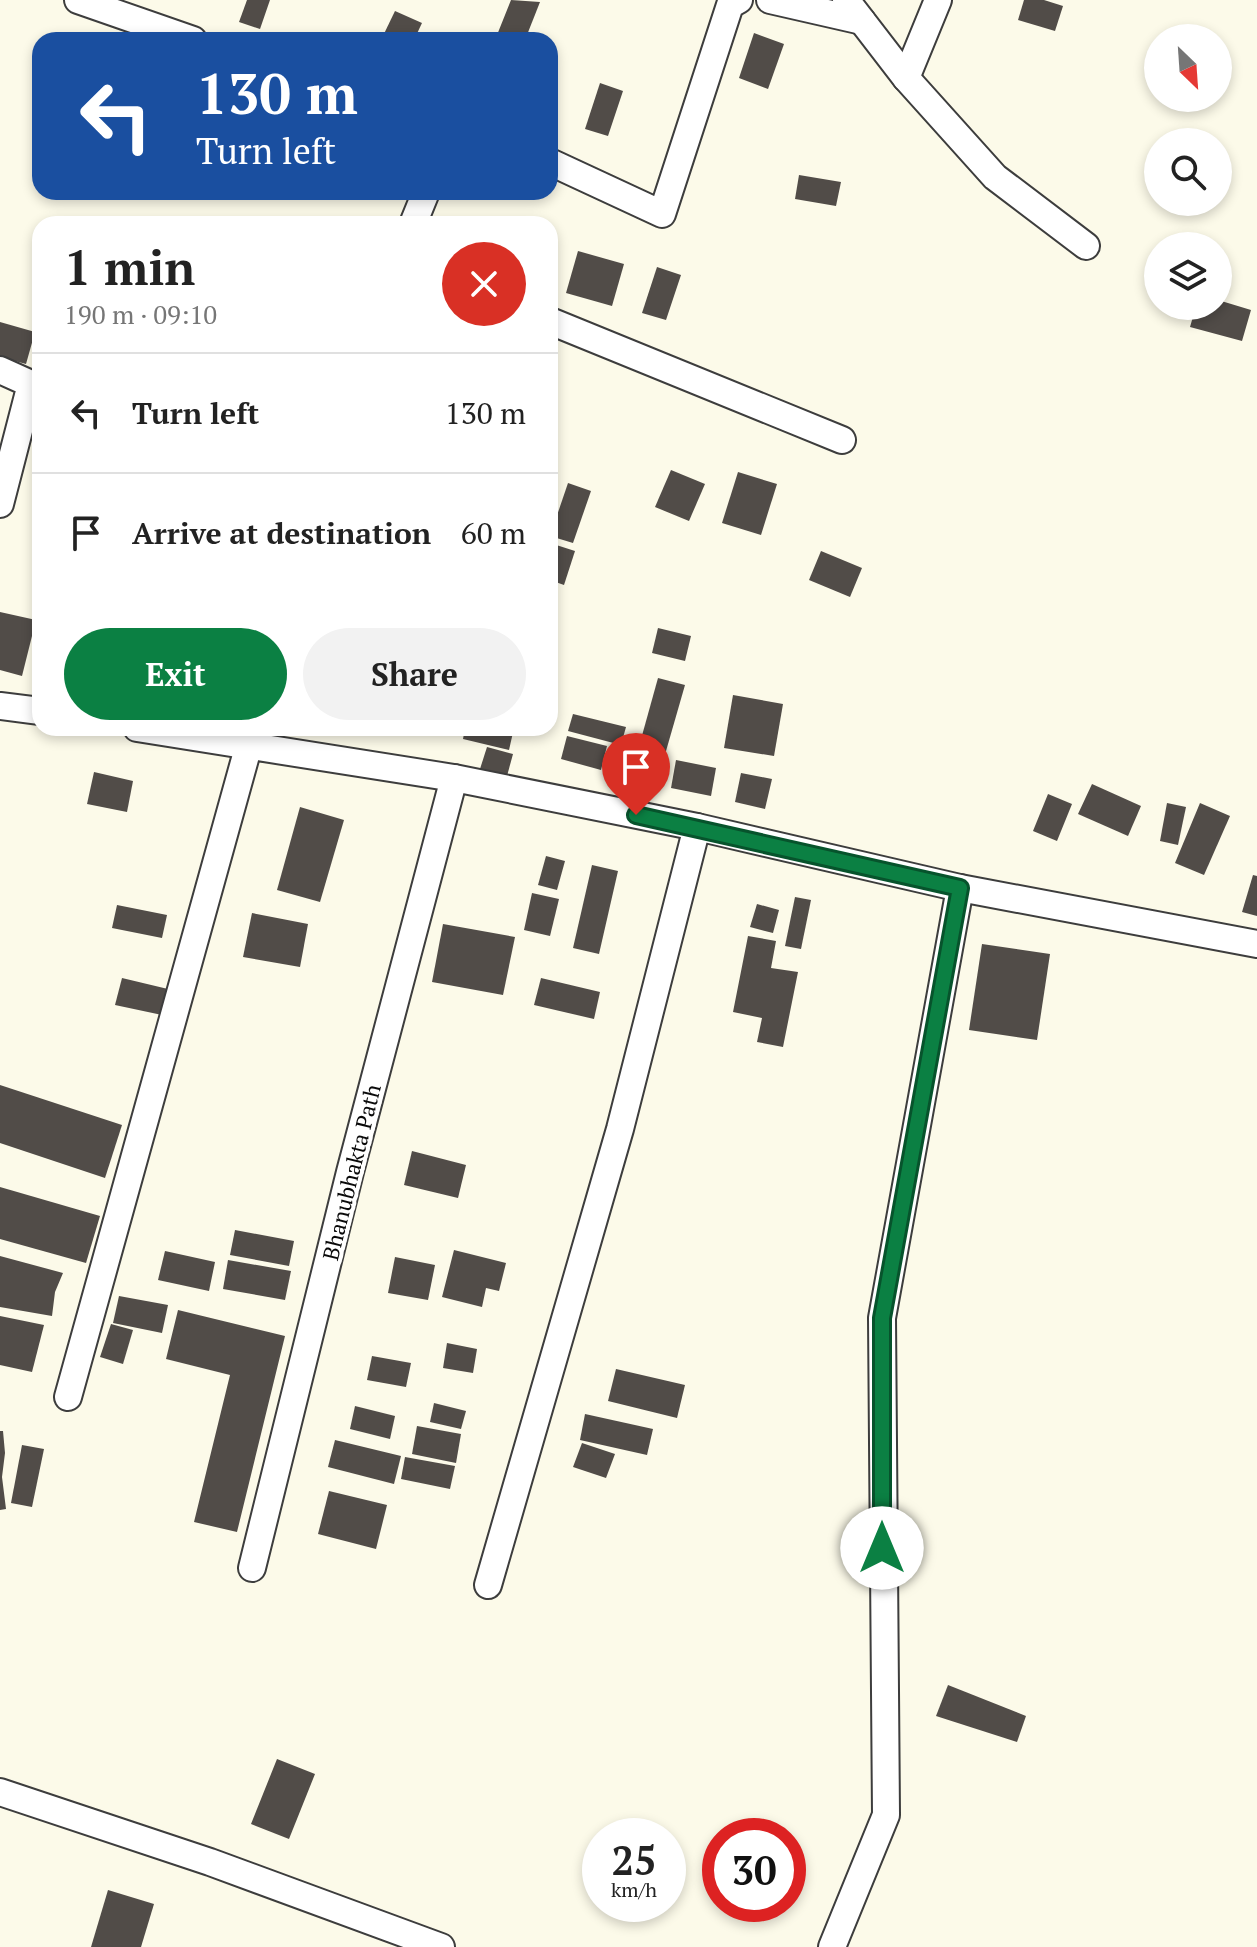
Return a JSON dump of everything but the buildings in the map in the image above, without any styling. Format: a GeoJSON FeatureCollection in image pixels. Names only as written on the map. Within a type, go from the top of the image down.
{"type":"FeatureCollection","features":[{"type":"Feature","properties":{"kind":"street"},"geometry":{"type":"LineString","coordinates":[[78,0],[170,32]]}},
{"type":"Feature","properties":{"kind":"street"},"geometry":{"type":"LineString","coordinates":[[558,166],[662,214],[730,5],[739,0]]}},
{"type":"Feature","properties":{"kind":"street"},"geometry":{"type":"LineString","coordinates":[[770,0],[862,21]]}},
{"type":"Feature","properties":{"kind":"street"},"geometry":{"type":"LineString","coordinates":[[846,0],[906,78],[995,177],[1086,246]]}},
{"type":"Feature","properties":{"kind":"street"},"geometry":{"type":"LineString","coordinates":[[906,78],[938,0]]}},
{"type":"Feature","properties":{"kind":"street"},"geometry":{"type":"LineString","coordinates":[[558,324],[842,440]]}},
{"type":"Feature","properties":{"kind":"street"},"geometry":{"type":"LineString","coordinates":[[0,370],[32,385]]}},
{"type":"Feature","properties":{"kind":"street"},"geometry":{"type":"LineString","coordinates":[[0,504],[32,396]]}},
{"type":"Feature","properties":{"kind":"street"},"geometry":{"type":"LineString","coordinates":[[0,706],[32,710]]}},
{"type":"Feature","properties":{"kind":"street"},"geometry":{"type":"LineString","coordinates":[[181,736],[454,778],[697,827],[960,888],[1257,944]]}},
{"type":"Feature","properties":{"kind":"street"},"geometry":{"type":"LineString","coordinates":[[68,1397],[248,748]]}},
{"type":"Feature","properties":{"kind":"street","name":"Bhanubhakta Path"},"geometry":{"type":"LineString","coordinates":[[252,1568],[350,1172],[454,778]]}},
{"type":"Feature","properties":{"kind":"street"},"geometry":{"type":"LineString","coordinates":[[488,1585],[620,1129],[697,827]]}},
{"type":"Feature","properties":{"kind":"street"},"geometry":{"type":"LineString","coordinates":[[832,1947],[886,1815],[882,1318],[960,888]]}},
{"type":"Feature","properties":{"kind":"street"},"geometry":{"type":"LineString","coordinates":[[0,1792],[210,1862],[441,1947]]}},
{"type":"Feature","properties":{"kind":"route"},"geometry":{"type":"LineString","coordinates":[[636,815],[960,888],[882,1318],[882,1548]]}}]}
